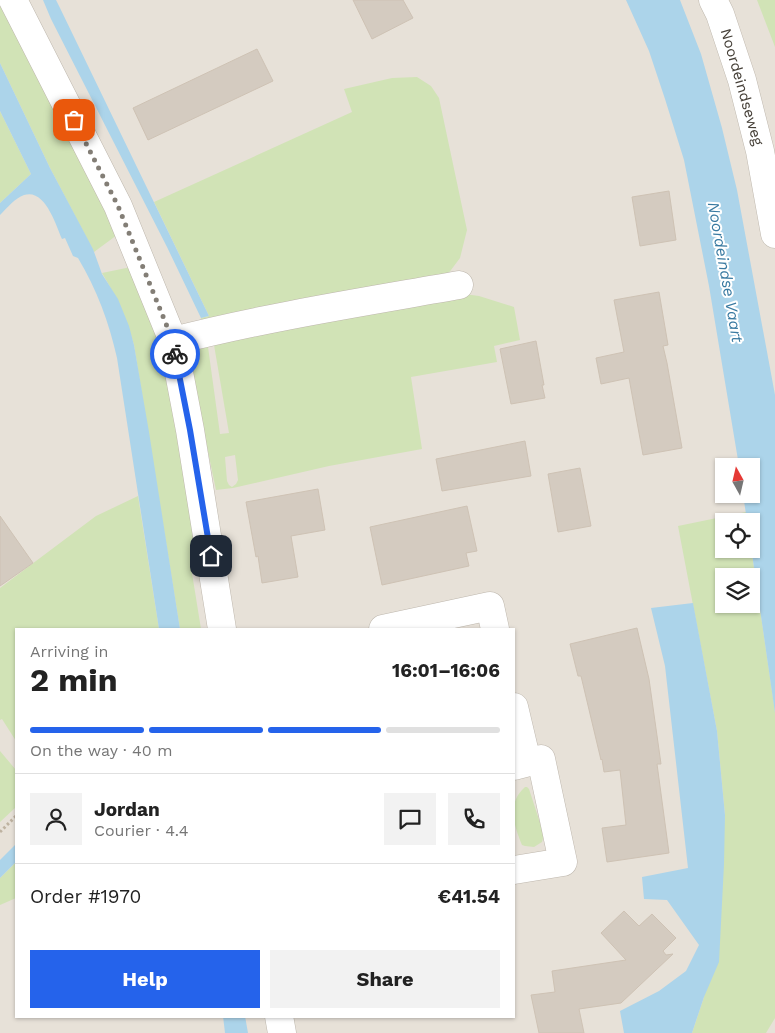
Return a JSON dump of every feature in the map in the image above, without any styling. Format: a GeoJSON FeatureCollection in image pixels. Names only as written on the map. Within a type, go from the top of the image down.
{"type":"FeatureCollection","features":[{"type":"Feature","properties":{"kind":"street"},"geometry":{"type":"LineString","coordinates":[[13,0],[118,206],[173,341],[190,430],[222,628]]}},
{"type":"Feature","properties":{"kind":"street","name":"Noordeindseweg"},"geometry":{"type":"LineString","coordinates":[[714,0],[744,89],[760,151],[775,234]]}},
{"type":"Feature","properties":{"kind":"street"},"geometry":{"type":"LineString","coordinates":[[173,341],[266,320],[459,285]]}},
{"type":"Feature","properties":{"kind":"street"},"geometry":{"type":"LineString","coordinates":[[388,628],[490,606],[495,628]]}},
{"type":"Feature","properties":{"kind":"street"},"geometry":{"type":"LineString","coordinates":[[515,716],[520,764],[541,758],[563,862],[515,870]]}},
{"type":"Feature","properties":{"kind":"street"},"geometry":{"type":"LineString","coordinates":[[279,1018],[282,1033]]}},
{"type":"Feature","properties":{"kind":"path"},"geometry":{"type":"LineString","coordinates":[[0,832],[15,817]]}},
{"type":"Feature","properties":{"kind":"shaded area"},"geometry":{"type":"Polygon","coordinates":[[[0,0],[775,0],[775,1033],[0,1033],[0,0]]]}},
{"type":"Feature","properties":{"kind":"green space"},"geometry":{"type":"Polygon","coordinates":[[[757,0],[775,0],[775,47],[757,0]]]}},
{"type":"Feature","properties":{"kind":"green space"},"geometry":{"type":"Polygon","coordinates":[[[0,5],[88,174],[117,235],[94,252],[50,168],[0,63],[0,5]]]}},
{"type":"Feature","properties":{"kind":"green space"},"geometry":{"type":"Polygon","coordinates":[[[417,77],[431,86],[439,98],[467,230],[460,258],[448,274],[202,323],[201,318],[209,316],[154,202],[352,112],[344,89],[392,78],[417,77]]]}},
{"type":"Feature","properties":{"kind":"green space"},"geometry":{"type":"Polygon","coordinates":[[[0,111],[31,174],[0,203],[0,111]]]}},
{"type":"Feature","properties":{"kind":"green space"},"geometry":{"type":"Polygon","coordinates":[[[131,267],[153,322],[162,354],[200,556],[191,567],[201,628],[180,628],[134,345],[121,308],[102,273],[131,267]]]}},
{"type":"Feature","properties":{"kind":"green space"},"geometry":{"type":"Polygon","coordinates":[[[464,294],[479,296],[514,307],[520,340],[494,346],[497,362],[411,377],[422,449],[329,466],[233,488],[216,490],[206,442],[200,435],[192,374],[193,357],[202,344],[464,294]],[[214,345],[208,347],[220,434],[229,433],[214,345]],[[235,455],[225,457],[227,481],[232,487],[238,480],[235,455]]]}},
{"type":"Feature","properties":{"kind":"green space"},"geometry":{"type":"Polygon","coordinates":[[[138,496],[159,628],[15,628],[15,739],[2,719],[0,720],[0,588],[96,516],[138,496]]]}},
{"type":"Feature","properties":{"kind":"green space"},"geometry":{"type":"Polygon","coordinates":[[[715,518],[715,558],[753,558],[754,568],[715,568],[715,613],[760,613],[760,609],[775,712],[775,1018],[766,1033],[692,1033],[704,997],[725,815],[717,731],[678,526],[715,518]]]}},
{"type":"Feature","properties":{"kind":"green space"},"geometry":{"type":"Polygon","coordinates":[[[0,751],[15,769],[15,808],[0,822],[0,751]]]}},
{"type":"Feature","properties":{"kind":"green space"},"geometry":{"type":"Polygon","coordinates":[[[525,787],[529,789],[544,835],[542,842],[534,847],[522,845],[516,830],[515,800],[525,787]]]}},
{"type":"Feature","properties":{"kind":"green space"},"geometry":{"type":"Polygon","coordinates":[[[15,863],[15,898],[0,905],[0,878],[15,863]]]}},
{"type":"Feature","properties":{"kind":"water"},"geometry":{"type":"Polygon","coordinates":[[[43,0],[56,0],[209,316],[201,318],[43,0]]]}},
{"type":"Feature","properties":{"kind":"water","name":"Noordeindse Vaart"},"geometry":{"type":"Polygon","coordinates":[[[626,0],[680,0],[701,54],[737,190],[775,395],[775,713],[760,609],[760,568],[754,568],[753,558],[760,558],[760,513],[746,513],[744,503],[760,503],[760,458],[738,458],[709,286],[684,160],[649,51],[626,0]]]}},
{"type":"Feature","properties":{"kind":"water"},"geometry":{"type":"Polygon","coordinates":[[[0,63],[50,168],[93,249],[102,274],[118,299],[129,326],[149,432],[180,628],[159,628],[117,358],[97,294],[78,258],[73,256],[65,238],[62,239],[49,209],[38,197],[31,194],[21,196],[0,215],[0,203],[31,174],[0,111],[0,63]]]}},
{"type":"Feature","properties":{"kind":"water"},"geometry":{"type":"Polygon","coordinates":[[[693,603],[717,731],[725,815],[719,962],[704,997],[692,1033],[624,1033],[620,1011],[659,991],[686,971],[699,945],[667,900],[644,899],[642,877],[688,868],[665,666],[651,608],[693,603]]]}},
{"type":"Feature","properties":{"kind":"water"},"geometry":{"type":"Polygon","coordinates":[[[15,845],[15,863],[0,878],[0,860],[15,845]]]}},
{"type":"Feature","properties":{"kind":"water"},"geometry":{"type":"Polygon","coordinates":[[[223,1018],[245,1018],[248,1033],[225,1033],[223,1018]]]}},
{"type":"Feature","properties":{"kind":"building"},"geometry":{"type":"Polygon","coordinates":[[[353,0],[403,0],[413,18],[372,39],[353,0]]]}},
{"type":"Feature","properties":{"kind":"building"},"geometry":{"type":"Polygon","coordinates":[[[257,49],[273,81],[148,140],[133,108],[257,49]]]}},
{"type":"Feature","properties":{"kind":"building"},"geometry":{"type":"Polygon","coordinates":[[[669,191],[676,240],[640,246],[632,197],[669,191]]]}},
{"type":"Feature","properties":{"kind":"building"},"geometry":{"type":"Polygon","coordinates":[[[659,292],[668,345],[663,346],[682,448],[643,455],[629,378],[601,384],[596,358],[624,352],[614,300],[659,292]]]}},
{"type":"Feature","properties":{"kind":"building"},"geometry":{"type":"Polygon","coordinates":[[[536,341],[545,398],[511,404],[500,349],[536,341]]]}},
{"type":"Feature","properties":{"kind":"building"},"geometry":{"type":"Polygon","coordinates":[[[525,441],[531,476],[442,491],[436,459],[525,441]]]}},
{"type":"Feature","properties":{"kind":"building"},"geometry":{"type":"Polygon","coordinates":[[[580,468],[591,526],[558,532],[548,474],[580,468]]]}},
{"type":"Feature","properties":{"kind":"building"},"geometry":{"type":"Polygon","coordinates":[[[318,489],[325,530],[291,536],[298,577],[262,583],[246,502],[318,489]]]}},
{"type":"Feature","properties":{"kind":"building"},"geometry":{"type":"Polygon","coordinates":[[[467,506],[477,551],[466,553],[469,566],[382,585],[370,527],[467,506]]]}},
{"type":"Feature","properties":{"kind":"building"},"geometry":{"type":"Polygon","coordinates":[[[0,516],[33,563],[0,586],[0,516]]]}},
{"type":"Feature","properties":{"kind":"building"},"geometry":{"type":"Polygon","coordinates":[[[637,628],[649,679],[661,764],[657,764],[669,853],[607,862],[602,828],[626,825],[620,770],[604,772],[581,676],[578,676],[570,644],[637,628]]]}},
{"type":"Feature","properties":{"kind":"building"},"geometry":{"type":"Polygon","coordinates":[[[624,911],[639,926],[652,914],[676,938],[663,951],[666,955],[673,954],[621,1003],[579,1009],[584,1033],[539,1033],[531,995],[555,992],[552,971],[626,960],[601,933],[624,911]]]}},
{"type":"Feature","properties":{"kind":"way so far"},"geometry":{"type":"LineString","coordinates":[[74,120],[118,206],[173,341],[175,354]]}},
{"type":"Feature","properties":{"kind":"route"},"geometry":{"type":"LineString","coordinates":[[175,354],[211,556]]}}]}
